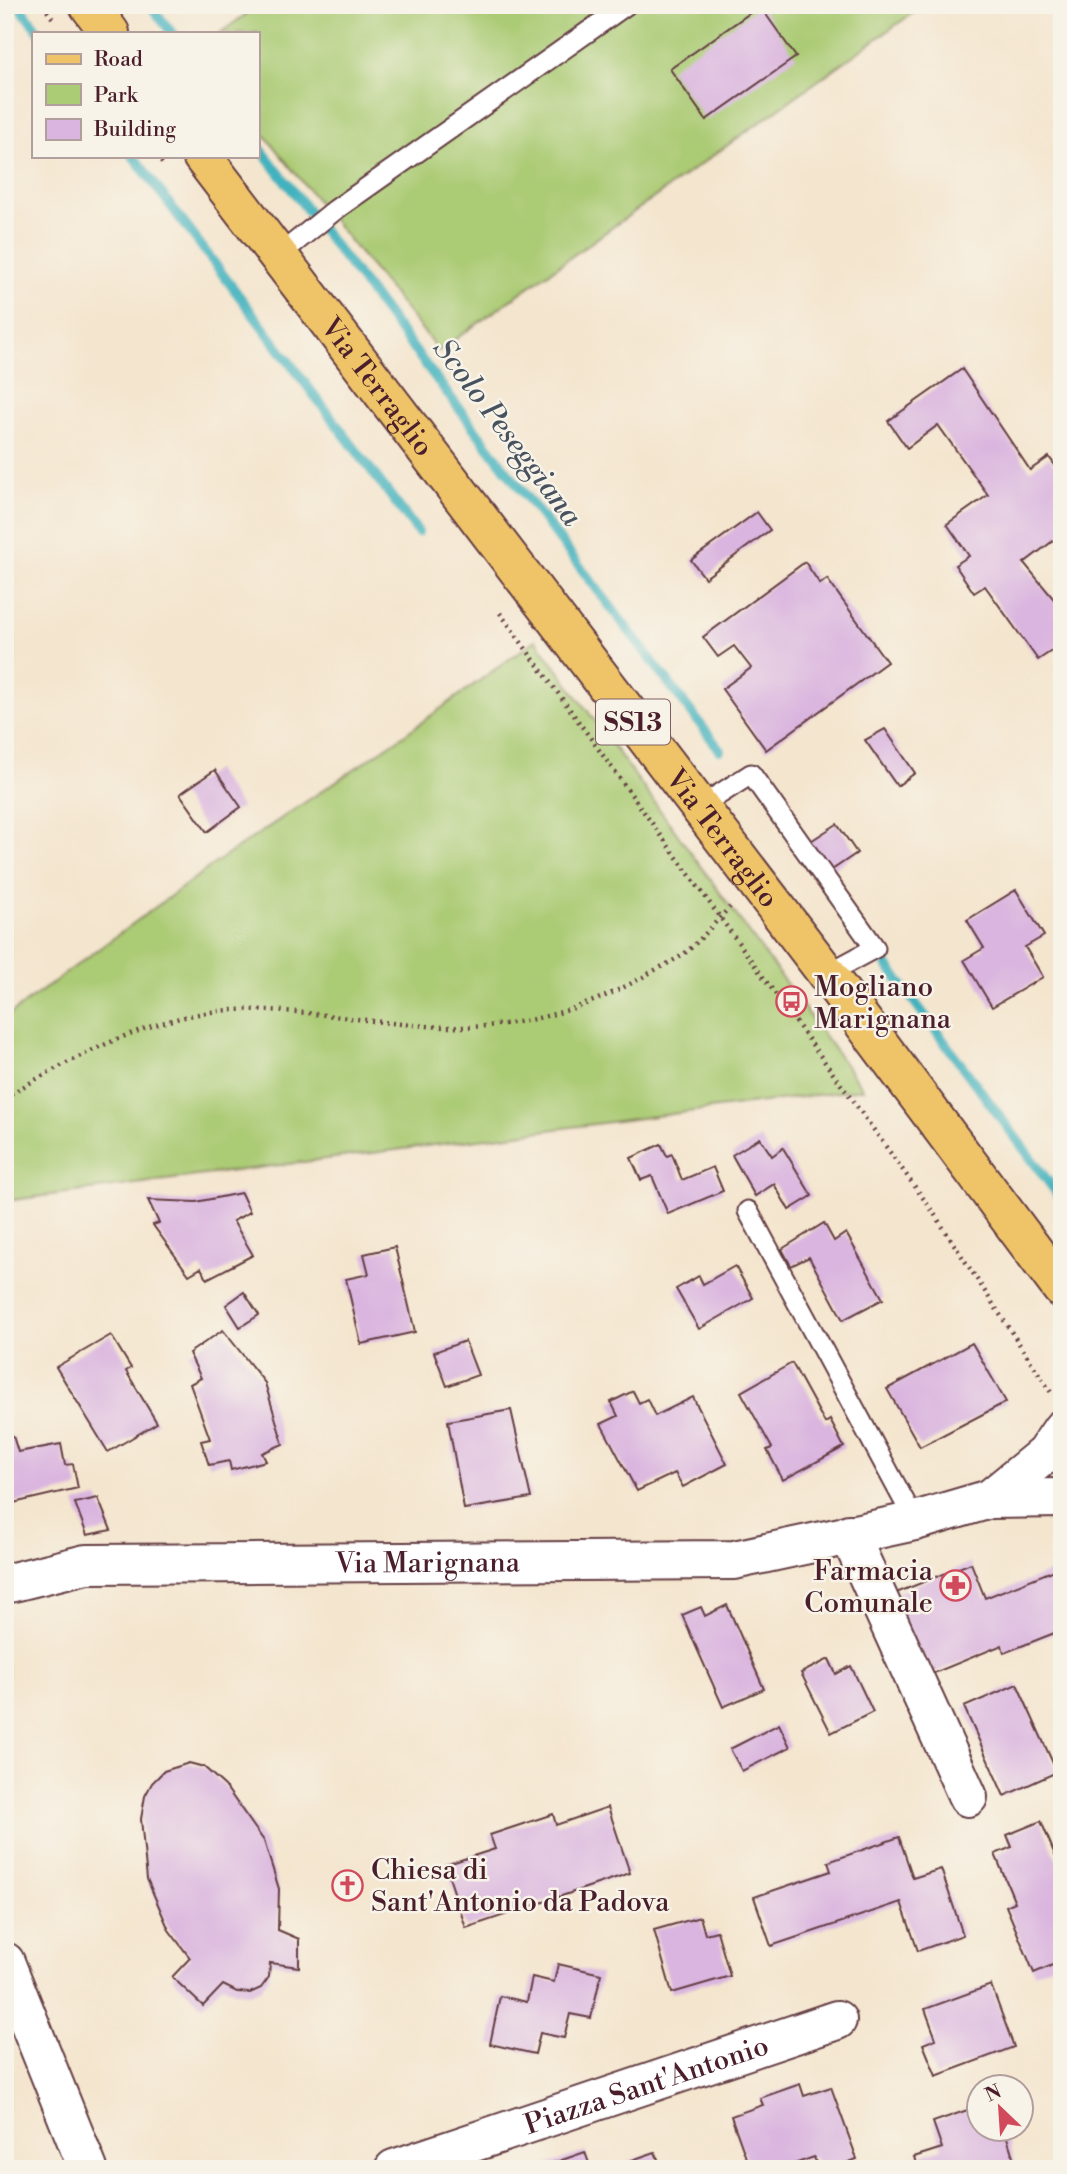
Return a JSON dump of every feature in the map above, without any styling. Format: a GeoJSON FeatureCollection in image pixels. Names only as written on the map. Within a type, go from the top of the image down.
{"type":"FeatureCollection","features":[{"type":"Feature","properties":{"kind":"main road"},"geometry":{"type":"LineString","coordinates":[[89,5],[109,32]]}},
{"type":"Feature","properties":{"kind":"main road","name":"Via Terraglio"},"geometry":{"type":"LineString","coordinates":[[204,158],[287,248],[698,808],[827,974],[1062,1289]]}},
{"type":"Feature","properties":{"kind":"street","name":"Via Marignana"},"geometry":{"type":"LineString","coordinates":[[1004,1487],[1045,1454],[1059,1414]]}},
{"type":"Feature","properties":{"kind":"street","name":"Via Marignana"},"geometry":{"type":"LineString","coordinates":[[5,1584],[86,1564],[734,1560],[915,1521],[1062,1463]]}},
{"type":"Feature","properties":{"kind":"street","name":"Via Marignana"},"geometry":{"type":"LineString","coordinates":[[1004,1487],[1062,1498]]}},
{"type":"Feature","properties":{"kind":"street"},"geometry":{"type":"LineString","coordinates":[[849,1534],[968,1797]]}},
{"type":"Feature","properties":{"kind":"street"},"geometry":{"type":"LineString","coordinates":[[5,1962],[88,2169]]}},
{"type":"Feature","properties":{"kind":"street","name":"Piazza Sant'Antonio"},"geometry":{"type":"LineString","coordinates":[[394,2169],[460,2159],[837,2020]]}},
{"type":"Feature","properties":{"kind":"lane"},"geometry":{"type":"LineString","coordinates":[[287,248],[335,210],[626,5]]}},
{"type":"Feature","properties":{"kind":"lane"},"geometry":{"type":"LineString","coordinates":[[698,808],[751,774],[875,948],[827,974]]}},
{"type":"Feature","properties":{"kind":"lane"},"geometry":{"type":"LineString","coordinates":[[748,1211],[915,1521]]}},
{"type":"Feature","properties":{"kind":"path"},"geometry":{"type":"LineString","coordinates":[[158,158],[165,167]]}},
{"type":"Feature","properties":{"kind":"path"},"geometry":{"type":"LineString","coordinates":[[495,606],[931,1209],[1059,1414]]}},
{"type":"Feature","properties":{"kind":"path"},"geometry":{"type":"LineString","coordinates":[[5,1097],[55,1068],[140,1028],[229,1010],[325,1013],[425,1026],[508,1024],[552,1017],[613,995],[685,953],[755,882]]}},
{"type":"Feature","properties":{"kind":"green space"},"geometry":{"type":"Polygon","coordinates":[[[259,5],[924,5],[439,351],[259,128],[259,32],[221,32],[259,5]]]}},
{"type":"Feature","properties":{"kind":"green space"},"geometry":{"type":"Polygon","coordinates":[[[536,640],[863,1089],[5,1201],[5,1018],[214,864],[397,740],[536,640]]]}},
{"type":"Feature","properties":{"kind":"building"},"geometry":{"type":"Polygon","coordinates":[[[760,6],[796,57],[706,120],[670,69],[760,6]]]}},
{"type":"Feature","properties":{"kind":"building"},"geometry":{"type":"Polygon","coordinates":[[[962,369],[1030,470],[1049,457],[1062,475],[1062,534],[1024,563],[1062,609],[1062,644],[1038,660],[985,586],[974,593],[955,565],[969,556],[947,524],[988,495],[938,425],[907,448],[888,421],[962,369]]]}},
{"type":"Feature","properties":{"kind":"building"},"geometry":{"type":"Polygon","coordinates":[[[757,512],[770,530],[705,578],[691,560],[757,512]]]}},
{"type":"Feature","properties":{"kind":"building"},"geometry":{"type":"Polygon","coordinates":[[[805,562],[820,584],[827,579],[887,662],[766,750],[722,689],[751,668],[734,646],[718,657],[703,637],[805,562]]]}},
{"type":"Feature","properties":{"kind":"building"},"geometry":{"type":"Polygon","coordinates":[[[885,729],[915,773],[897,786],[865,740],[885,729]]]}},
{"type":"Feature","properties":{"kind":"building"},"geometry":{"type":"Polygon","coordinates":[[[215,770],[241,807],[207,832],[180,794],[215,770]]]}},
{"type":"Feature","properties":{"kind":"building"},"geometry":{"type":"Polygon","coordinates":[[[837,824],[857,853],[820,878],[800,848],[837,824]]]}},
{"type":"Feature","properties":{"kind":"building"},"geometry":{"type":"Polygon","coordinates":[[[1016,890],[1044,936],[1025,947],[1043,977],[992,1007],[964,960],[984,948],[967,920],[1016,890]]]}},
{"type":"Feature","properties":{"kind":"building"},"geometry":{"type":"Polygon","coordinates":[[[760,1138],[772,1156],[783,1148],[812,1196],[789,1210],[774,1184],[755,1196],[732,1155],[760,1138]]]}},
{"type":"Feature","properties":{"kind":"building"},"geometry":{"type":"Polygon","coordinates":[[[661,1144],[667,1156],[672,1154],[682,1180],[713,1167],[723,1191],[668,1214],[652,1176],[641,1180],[631,1158],[661,1144]]]}},
{"type":"Feature","properties":{"kind":"building"},"geometry":{"type":"Polygon","coordinates":[[[241,1193],[250,1212],[233,1221],[253,1255],[207,1279],[201,1268],[189,1275],[153,1225],[159,1223],[148,1200],[196,1202],[241,1193]]]}},
{"type":"Feature","properties":{"kind":"building"},"geometry":{"type":"Polygon","coordinates":[[[824,1223],[834,1241],[846,1233],[883,1299],[843,1320],[809,1257],[791,1266],[782,1249],[824,1223]]]}},
{"type":"Feature","properties":{"kind":"building"},"geometry":{"type":"Polygon","coordinates":[[[395,1247],[415,1332],[361,1344],[346,1279],[369,1274],[364,1254],[395,1247]]]}},
{"type":"Feature","properties":{"kind":"building"},"geometry":{"type":"Polygon","coordinates":[[[735,1266],[753,1298],[699,1329],[676,1289],[699,1276],[703,1284],[735,1266]]]}},
{"type":"Feature","properties":{"kind":"building"},"geometry":{"type":"Polygon","coordinates":[[[244,1292],[259,1315],[240,1327],[226,1305],[244,1292]]]}},
{"type":"Feature","properties":{"kind":"building"},"geometry":{"type":"Polygon","coordinates":[[[223,1330],[265,1383],[283,1444],[262,1453],[266,1461],[231,1470],[229,1461],[209,1465],[201,1441],[210,1439],[190,1384],[201,1378],[189,1353],[223,1330]]]}},
{"type":"Feature","properties":{"kind":"building"},"geometry":{"type":"Polygon","coordinates":[[[111,1335],[131,1368],[126,1371],[157,1423],[108,1452],[56,1367],[111,1335]]]}},
{"type":"Feature","properties":{"kind":"building"},"geometry":{"type":"Polygon","coordinates":[[[465,1341],[478,1375],[447,1386],[434,1352],[465,1341]]]}},
{"type":"Feature","properties":{"kind":"building"},"geometry":{"type":"Polygon","coordinates":[[[972,1343],[1006,1402],[920,1447],[887,1389],[972,1343]]]}},
{"type":"Feature","properties":{"kind":"building"},"geometry":{"type":"Polygon","coordinates":[[[792,1363],[825,1423],[830,1420],[844,1447],[783,1480],[767,1450],[772,1448],[741,1392],[792,1363]]]}},
{"type":"Feature","properties":{"kind":"building"},"geometry":{"type":"Polygon","coordinates":[[[633,1391],[639,1403],[647,1399],[655,1416],[693,1397],[727,1464],[683,1487],[675,1473],[637,1491],[601,1424],[618,1416],[611,1402],[633,1391]]]}},
{"type":"Feature","properties":{"kind":"building"},"geometry":{"type":"Polygon","coordinates":[[[511,1410],[531,1498],[464,1509],[448,1421],[511,1410]]]}},
{"type":"Feature","properties":{"kind":"building"},"geometry":{"type":"Polygon","coordinates":[[[13,1436],[18,1452],[61,1444],[65,1465],[73,1464],[78,1488],[5,1505],[5,1438],[13,1436]]]}},
{"type":"Feature","properties":{"kind":"building"},"geometry":{"type":"Polygon","coordinates":[[[98,1498],[111,1530],[87,1535],[75,1503],[98,1498]]]}},
{"type":"Feature","properties":{"kind":"building"},"geometry":{"type":"Polygon","coordinates":[[[971,1563],[985,1598],[1062,1567],[1062,1630],[1004,1653],[1002,1645],[917,1680],[881,1599],[971,1563]]]}},
{"type":"Feature","properties":{"kind":"building"},"geometry":{"type":"Polygon","coordinates":[[[727,1605],[764,1689],[723,1707],[682,1615],[701,1607],[705,1616],[727,1605]]]}},
{"type":"Feature","properties":{"kind":"building"},"geometry":{"type":"Polygon","coordinates":[[[829,1659],[836,1674],[851,1666],[873,1712],[831,1733],[801,1673],[829,1659]]]}},
{"type":"Feature","properties":{"kind":"building"},"geometry":{"type":"Polygon","coordinates":[[[1017,1684],[1057,1772],[1004,1796],[964,1707],[1017,1684]]]}},
{"type":"Feature","properties":{"kind":"building"},"geometry":{"type":"Polygon","coordinates":[[[779,1724],[790,1747],[742,1771],[730,1749],[779,1724]]]}},
{"type":"Feature","properties":{"kind":"building"},"geometry":{"type":"Polygon","coordinates":[[[189,1763],[204,1767],[225,1786],[264,1841],[279,1889],[278,1930],[299,1939],[299,1967],[270,1963],[269,1977],[261,1988],[250,1993],[237,1992],[223,1985],[203,2006],[172,1977],[190,1958],[169,1930],[147,1879],[141,1819],[145,1796],[152,1783],[164,1771],[189,1763]]]}},
{"type":"Feature","properties":{"kind":"building"},"geometry":{"type":"Polygon","coordinates":[[[608,1807],[630,1873],[466,1928],[445,1865],[495,1849],[490,1835],[553,1814],[556,1825],[608,1807]]]}},
{"type":"Feature","properties":{"kind":"building"},"geometry":{"type":"Polygon","coordinates":[[[1041,1821],[1062,1872],[1062,1961],[1034,1973],[1006,1906],[1015,1902],[995,1854],[1012,1847],[1007,1835],[1041,1821]]]}},
{"type":"Feature","properties":{"kind":"building"},"geometry":{"type":"Polygon","coordinates":[[[899,1837],[913,1878],[941,1869],[963,1935],[918,1951],[901,1902],[771,1946],[754,1897],[831,1871],[828,1862],[899,1837]]]}},
{"type":"Feature","properties":{"kind":"building"},"geometry":{"type":"Polygon","coordinates":[[[700,1917],[705,1934],[717,1931],[730,1976],[672,1993],[654,1930],[700,1917]]]}},
{"type":"Feature","properties":{"kind":"building"},"geometry":{"type":"Polygon","coordinates":[[[558,1964],[601,1974],[591,2018],[570,2014],[564,2038],[540,2033],[535,2054],[490,2044],[500,1996],[527,2002],[532,1977],[554,1982],[558,1964]]]}},
{"type":"Feature","properties":{"kind":"building"},"geometry":{"type":"Polygon","coordinates":[[[991,1985],[1014,2047],[936,2076],[923,2044],[936,2039],[925,2009],[991,1985]]]}},
{"type":"Feature","properties":{"kind":"building"},"geometry":{"type":"Polygon","coordinates":[[[800,2084],[804,2096],[831,2087],[857,2159],[830,2169],[818,2169],[814,2157],[794,2164],[796,2169],[750,2169],[731,2116],[763,2105],[760,2098],[800,2084]]]}},
{"type":"Feature","properties":{"kind":"building"},"geometry":{"type":"Polygon","coordinates":[[[965,2111],[965,2142],[1008,2142],[1015,2163],[999,2169],[918,2169],[914,2157],[942,2148],[933,2122],[965,2111]]]}},
{"type":"Feature","properties":{"kind":"building"},"geometry":{"type":"Polygon","coordinates":[[[585,2152],[591,2169],[539,2169],[539,2168],[585,2152]]]}},
{"type":"Feature","properties":{"kind":"building"},"geometry":{"type":"Polygon","coordinates":[[[655,2152],[662,2169],[609,2169],[609,2168],[655,2152]]]}},
{"type":"Feature","properties":{"kind":"waterway"},"geometry":{"type":"LineString","coordinates":[[18,5],[39,32]]}},
{"type":"Feature","properties":{"kind":"waterway","name":"Scolo Peseggiana"},"geometry":{"type":"LineString","coordinates":[[150,5],[171,32]]}},
{"type":"Feature","properties":{"kind":"waterway","name":"Scolo Peseggiana"},"geometry":{"type":"LineString","coordinates":[[259,147],[720,750]]}},
{"type":"Feature","properties":{"kind":"waterway"},"geometry":{"type":"LineString","coordinates":[[135,158],[418,532]]}},
{"type":"Feature","properties":{"kind":"waterway","name":"Scolo Peseggiana"},"geometry":{"type":"LineString","coordinates":[[887,965],[1062,1200]]}},
{"type":"Feature","properties":{"kind":"place","name":"Mogliano Marignana"},"geometry":{"type":"Point","coordinates":[791,1002]}},
{"type":"Feature","properties":{"kind":"place","name":"Farmacia Comunale"},"geometry":{"type":"Point","coordinates":[956,1586]}},
{"type":"Feature","properties":{"kind":"place","name":"Chiesa di Sant'Antonio da Padova"},"geometry":{"type":"Point","coordinates":[348,1885]}}]}
